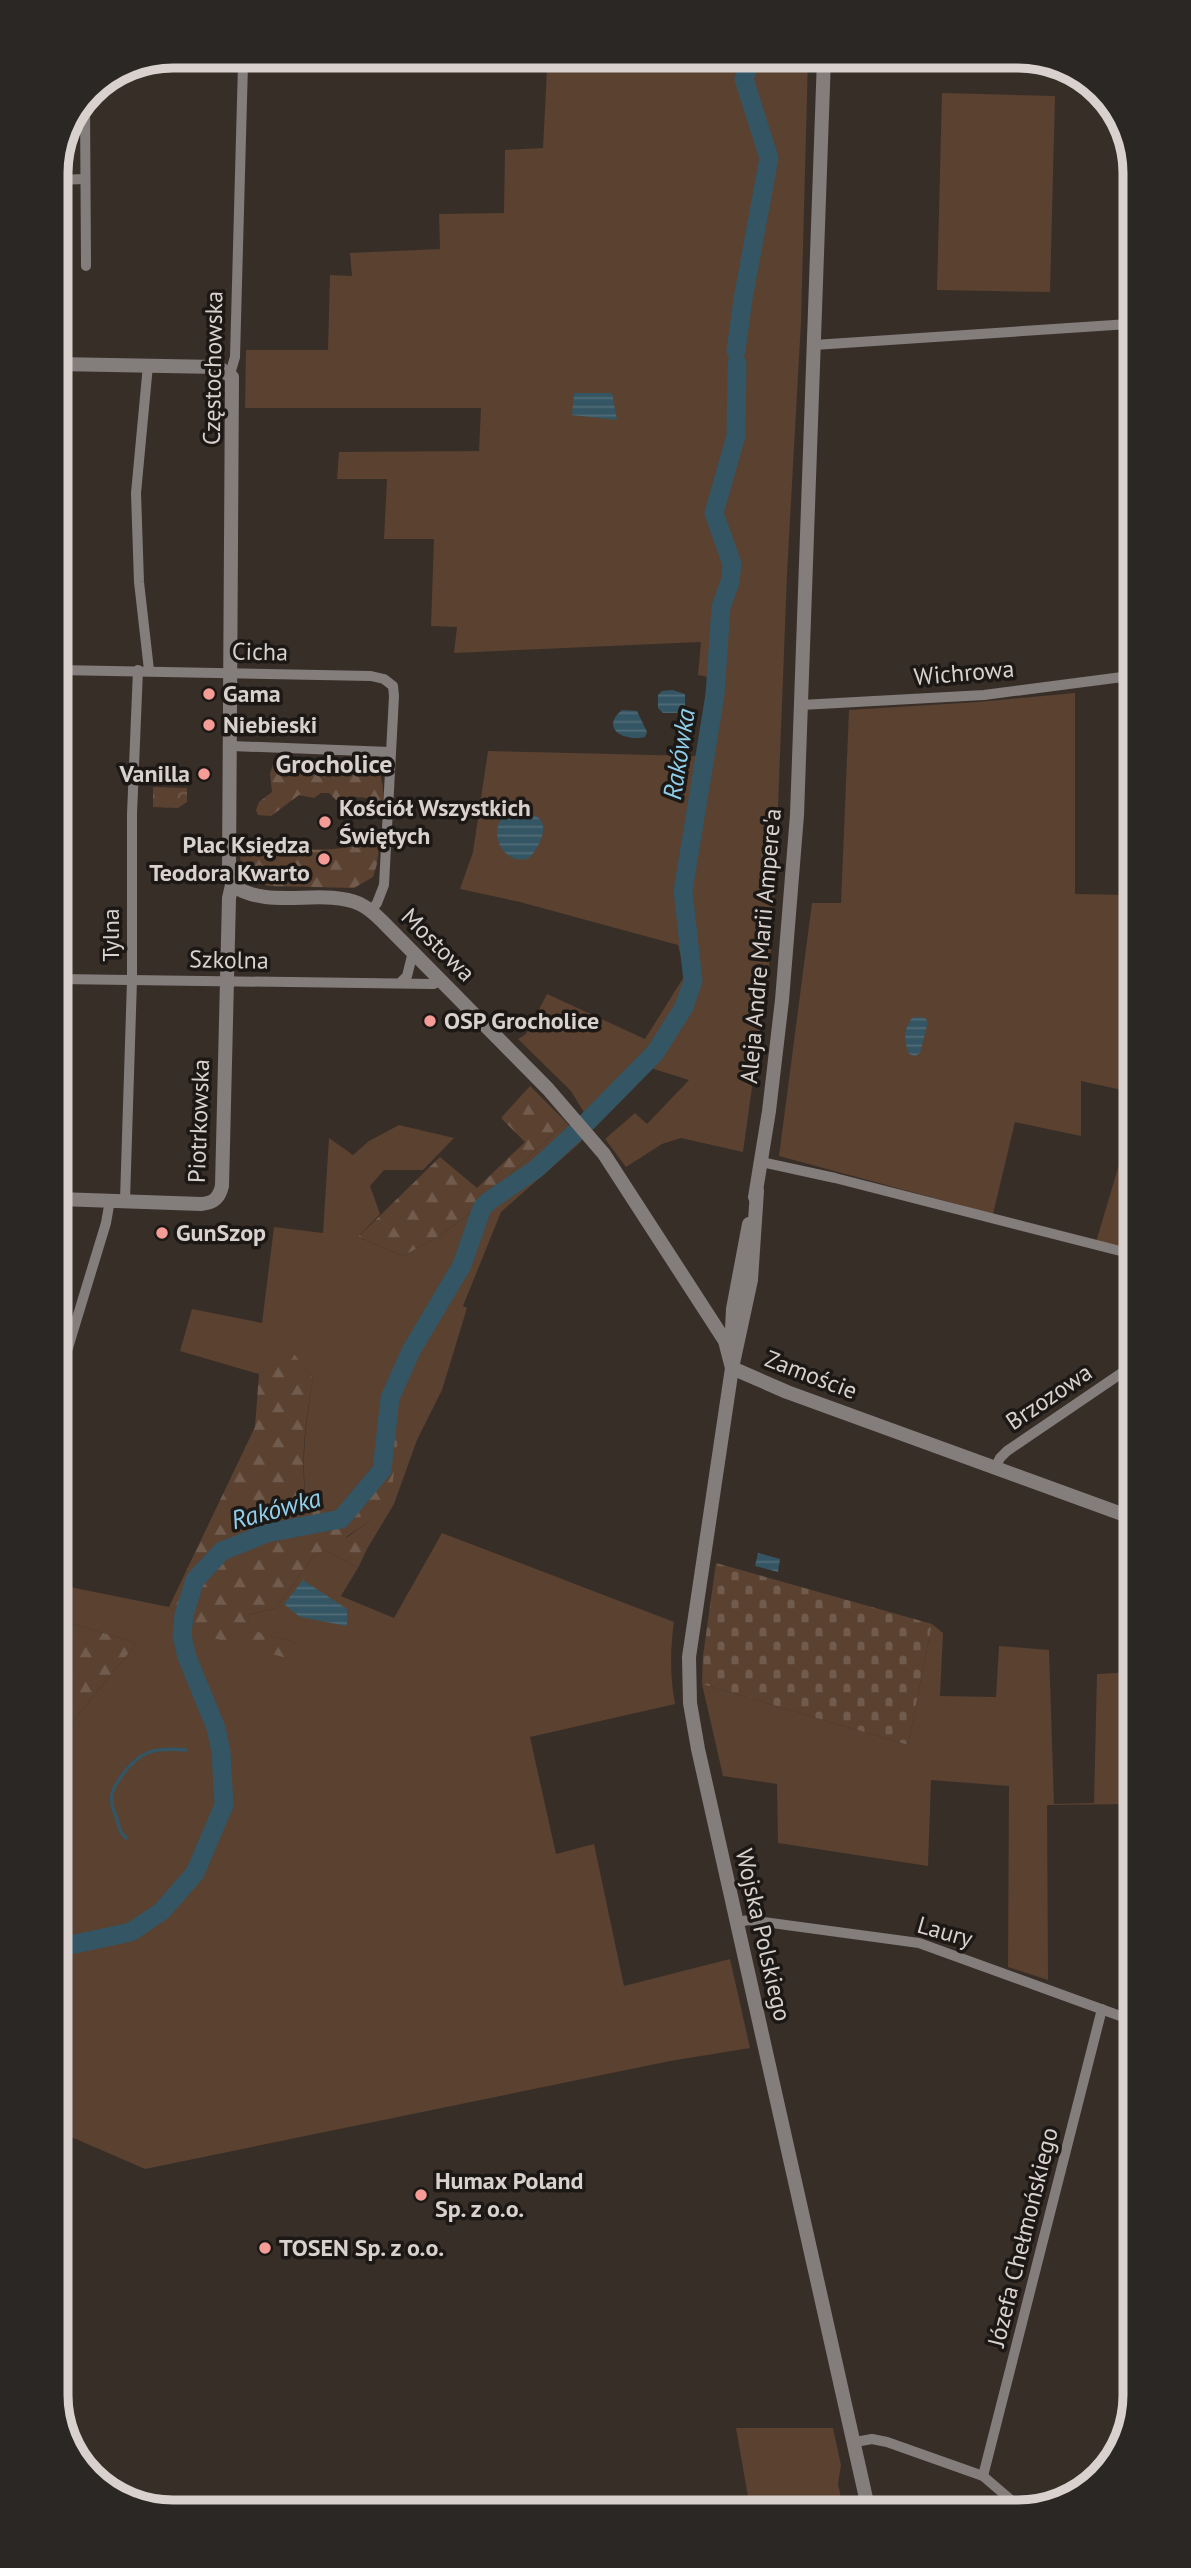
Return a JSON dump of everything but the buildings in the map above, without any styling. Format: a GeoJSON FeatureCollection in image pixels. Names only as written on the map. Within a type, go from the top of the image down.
{"type":"FeatureCollection","features":[{"type":"Feature","properties":{"kind":"street","name":"Częstochowska"},"geometry":{"type":"LineString","coordinates":[[231,746],[234,387],[230,374],[236,345],[243,68]]}},
{"type":"Feature","properties":{"kind":"street","name":"Aleja Andre Marii Ampere'a"},"geometry":{"type":"LineString","coordinates":[[732,1368],[730,1334],[733,1309],[757,1191],[779,1028],[791,908],[802,705],[824,68]]}},
{"type":"Feature","properties":{"kind":"street"},"geometry":{"type":"LineString","coordinates":[[85,118],[86,266]]}},
{"type":"Feature","properties":{"kind":"street"},"geometry":{"type":"LineString","coordinates":[[68,180],[85,179]]}},
{"type":"Feature","properties":{"kind":"street"},"geometry":{"type":"LineString","coordinates":[[814,345],[1123,324]]}},
{"type":"Feature","properties":{"kind":"street"},"geometry":{"type":"LineString","coordinates":[[68,364],[218,367],[230,374]]}},
{"type":"Feature","properties":{"kind":"street","name":"Tylna"},"geometry":{"type":"LineString","coordinates":[[68,1348],[106,1223],[117,1200],[132,980],[132,814],[143,670],[136,493],[148,365]]}},
{"type":"Feature","properties":{"kind":"street","name":"Cicha"},"geometry":{"type":"LineString","coordinates":[[68,670],[371,676],[384,679],[393,686],[394,696],[390,752]]}},
{"type":"Feature","properties":{"kind":"street","name":"Wichrowa"},"geometry":{"type":"LineString","coordinates":[[802,705],[984,695],[1123,677]]}},
{"type":"Feature","properties":{"kind":"street"},"geometry":{"type":"LineString","coordinates":[[231,746],[390,752],[384,885],[371,911],[362,905],[343,900],[262,897],[241,891],[232,885]]}},
{"type":"Feature","properties":{"kind":"street","name":"Piotrkowska"},"geometry":{"type":"LineString","coordinates":[[68,1199],[208,1203],[215,1201],[220,1194],[229,898],[232,885],[229,871],[231,746]]}},
{"type":"Feature","properties":{"kind":"street","name":"Mostowa"},"geometry":{"type":"LineString","coordinates":[[371,911],[441,980],[588,1135]]}},
{"type":"Feature","properties":{"kind":"street"},"geometry":{"type":"LineString","coordinates":[[400,984],[407,976],[413,952]]}},
{"type":"Feature","properties":{"kind":"street","name":"Szkolna"},"geometry":{"type":"LineString","coordinates":[[68,979],[400,984],[435,984],[441,980]]}},
{"type":"Feature","properties":{"kind":"street","name":"Zamoście"},"geometry":{"type":"LineString","coordinates":[[588,1135],[616,1171],[709,1313],[725,1341],[732,1368],[787,1392],[1123,1514]]}},
{"type":"Feature","properties":{"kind":"street"},"geometry":{"type":"LineString","coordinates":[[761,1162],[835,1178],[1123,1252]]}},
{"type":"Feature","properties":{"kind":"street","name":"Aleja Andre Marii Ampere'a"},"geometry":{"type":"LineString","coordinates":[[732,1368],[751,1280],[757,1191]]}},
{"type":"Feature","properties":{"kind":"street"},"geometry":{"type":"LineString","coordinates":[[709,1313],[721,1316],[733,1309]]}},
{"type":"Feature","properties":{"kind":"street","name":"Wojska Polskiego"},"geometry":{"type":"LineString","coordinates":[[732,1368],[695,1611],[688,1682],[698,1749],[867,2500]]}},
{"type":"Feature","properties":{"kind":"street","name":"Brzozowa"},"geometry":{"type":"LineString","coordinates":[[995,1468],[1007,1451],[1123,1372]]}},
{"type":"Feature","properties":{"kind":"street","name":"Laury"},"geometry":{"type":"LineString","coordinates":[[737,1922],[749,1920],[919,1943],[1123,2017]]}},
{"type":"Feature","properties":{"kind":"street","name":"Józefa Chełmońskiego"},"geometry":{"type":"LineString","coordinates":[[982,2476],[1102,2009]]}},
{"type":"Feature","properties":{"kind":"street"},"geometry":{"type":"LineString","coordinates":[[855,2442],[872,2438],[887,2442],[982,2476],[1011,2500]]}},
{"type":"Feature","properties":{"kind":"green space"},"geometry":{"type":"Polygon","coordinates":[[[732,68],[808,68],[801,322],[787,574],[773,936],[743,1152],[681,1138],[662,1144],[626,1167],[605,1139],[635,1113],[647,1124],[689,1080],[635,1063],[585,1114],[571,1091],[518,1039],[526,1034],[547,994],[645,1039],[685,975],[678,945],[520,902],[460,889],[473,852],[488,751],[697,756],[708,677],[698,675],[701,642],[454,653],[457,627],[431,626],[434,539],[384,539],[387,479],[337,479],[339,452],[479,451],[481,408],[245,408],[246,350],[328,350],[330,275],[352,276],[350,253],[440,249],[439,214],[504,213],[505,150],[543,148],[547,69],[729,72],[732,68]]]}},
{"type":"Feature","properties":{"kind":"green space"},"geometry":{"type":"Polygon","coordinates":[[[942,93],[1055,96],[1050,292],[937,290],[942,93]]]}},
{"type":"Feature","properties":{"kind":"green space"},"geometry":{"type":"Polygon","coordinates":[[[1075,693],[1075,894],[1123,895],[1123,1090],[1081,1081],[1081,1136],[1015,1122],[993,1214],[779,1156],[812,903],[841,903],[849,710],[1075,693]]]}},
{"type":"Feature","properties":{"kind":"green space"},"geometry":{"type":"Polygon","coordinates":[[[275,758],[376,764],[379,766],[383,788],[380,810],[369,799],[336,800],[329,793],[321,793],[314,798],[299,795],[271,816],[258,815],[256,810],[259,802],[272,792],[270,774],[275,758]]]}},
{"type":"Feature","properties":{"kind":"green space"},"geometry":{"type":"Polygon","coordinates":[[[153,787],[187,788],[187,802],[178,808],[153,807],[153,787]]]}},
{"type":"Feature","properties":{"kind":"green space"},"geometry":{"type":"Polygon","coordinates":[[[373,834],[380,836],[373,877],[354,888],[268,886],[246,876],[241,865],[240,854],[278,854],[278,841],[292,841],[294,846],[311,850],[333,849],[372,841],[373,834]]]}},
{"type":"Feature","properties":{"kind":"green space"},"geometry":{"type":"Polygon","coordinates":[[[530,1086],[566,1122],[464,1218],[436,1238],[403,1256],[358,1237],[440,1157],[477,1188],[525,1142],[501,1118],[530,1086]]]}},
{"type":"Feature","properties":{"kind":"green space"},"geometry":{"type":"Polygon","coordinates":[[[566,1122],[582,1141],[501,1212],[463,1306],[467,1308],[442,1390],[417,1440],[394,1504],[367,1549],[346,1538],[390,1506],[392,1476],[378,1435],[375,1463],[337,1512],[307,1506],[304,1458],[313,1378],[294,1355],[259,1374],[180,1351],[192,1309],[262,1323],[274,1227],[323,1233],[329,1138],[353,1155],[369,1141],[399,1125],[454,1138],[423,1170],[384,1170],[370,1186],[380,1214],[358,1237],[403,1256],[436,1238],[464,1218],[566,1122]]]}},
{"type":"Feature","properties":{"kind":"green space"},"geometry":{"type":"Polygon","coordinates":[[[1123,1151],[1123,1250],[1096,1242],[1123,1151]]]}},
{"type":"Feature","properties":{"kind":"green space"},"geometry":{"type":"Polygon","coordinates":[[[294,1354],[313,1378],[304,1458],[307,1506],[337,1512],[375,1463],[378,1434],[398,1437],[390,1507],[346,1537],[367,1549],[358,1568],[325,1550],[314,1556],[276,1608],[248,1615],[251,1630],[297,1643],[294,1660],[191,1632],[169,1607],[255,1427],[259,1374],[294,1354]]]}},
{"type":"Feature","properties":{"kind":"green space"},"geometry":{"type":"Polygon","coordinates":[[[442,1533],[674,1622],[671,1663],[675,1704],[530,1737],[556,1854],[594,1844],[624,1986],[730,1959],[750,2048],[670,2061],[145,2169],[68,2136],[68,1742],[74,1720],[137,1643],[68,1622],[68,1587],[169,1607],[192,1632],[297,1643],[250,1630],[248,1615],[276,1608],[314,1556],[325,1550],[358,1568],[341,1596],[394,1618],[442,1533]]]}},
{"type":"Feature","properties":{"kind":"green space"},"geometry":{"type":"Polygon","coordinates":[[[716,1563],[932,1624],[908,1745],[702,1684],[703,1656],[716,1563]]]}},
{"type":"Feature","properties":{"kind":"green space"},"geometry":{"type":"Polygon","coordinates":[[[68,1622],[137,1643],[74,1720],[68,1742],[68,1622]]]}},
{"type":"Feature","properties":{"kind":"green space"},"geometry":{"type":"Polygon","coordinates":[[[932,1624],[943,1633],[940,1696],[996,1697],[999,1646],[1049,1650],[1054,1804],[1094,1803],[1097,1674],[1123,1673],[1123,1804],[1047,1805],[1048,1980],[1008,1967],[1009,1786],[931,1780],[928,1866],[778,1843],[777,1784],[723,1776],[702,1684],[908,1745],[932,1624]]]}},
{"type":"Feature","properties":{"kind":"green space"},"geometry":{"type":"Polygon","coordinates":[[[736,2428],[833,2428],[841,2465],[838,2484],[841,2500],[749,2500],[736,2428]]]}},
{"type":"Feature","properties":{"kind":"water"},"geometry":{"type":"Polygon","coordinates":[[[574,393],[612,393],[617,420],[572,415],[574,393]]]}},
{"type":"Feature","properties":{"kind":"water"},"geometry":{"type":"Polygon","coordinates":[[[672,690],[685,694],[685,708],[680,713],[663,713],[658,708],[658,695],[662,691],[672,690]]]}},
{"type":"Feature","properties":{"kind":"water"},"geometry":{"type":"Polygon","coordinates":[[[622,710],[637,711],[647,732],[645,737],[630,738],[617,733],[613,723],[622,710]]]}},
{"type":"Feature","properties":{"kind":"water"},"geometry":{"type":"Polygon","coordinates":[[[508,812],[530,814],[542,821],[543,834],[529,858],[519,860],[511,857],[500,845],[498,827],[508,812]]]}},
{"type":"Feature","properties":{"kind":"water"},"geometry":{"type":"Polygon","coordinates":[[[917,1017],[925,1018],[928,1022],[920,1053],[915,1056],[909,1054],[905,1036],[909,1022],[917,1017]]]}},
{"type":"Feature","properties":{"kind":"water"},"geometry":{"type":"Polygon","coordinates":[[[758,1553],[780,1559],[778,1572],[755,1566],[758,1553]]]}},
{"type":"Feature","properties":{"kind":"water"},"geometry":{"type":"Polygon","coordinates":[[[303,1580],[347,1609],[347,1626],[300,1617],[284,1604],[303,1580]]]}},
{"type":"Feature","properties":{"kind":"waterway","name":"Rakówka"},"geometry":{"type":"LineString","coordinates":[[736,351],[769,158],[744,79],[748,68]]}},
{"type":"Feature","properties":{"kind":"waterway","name":"Rakówka"},"geometry":{"type":"LineString","coordinates":[[587,1122],[655,1053],[684,1007],[693,981],[683,891],[715,695],[721,607],[730,582],[732,564],[714,513],[736,436],[737,363]]}},
{"type":"Feature","properties":{"kind":"waterway","name":"Rakówka"},"geometry":{"type":"LineString","coordinates":[[68,1946],[131,1932],[162,1911],[195,1873],[224,1805],[221,1752],[216,1728],[187,1657],[182,1636],[184,1615],[195,1580],[222,1551],[267,1533],[341,1519],[382,1470],[390,1398],[411,1351],[462,1265],[482,1208],[536,1169],[575,1133]]}},
{"type":"Feature","properties":{"kind":"waterway"},"geometry":{"type":"LineString","coordinates":[[126,1838],[112,1807],[113,1790],[120,1778],[134,1762],[148,1753],[164,1749],[186,1750]]}},
{"type":"Feature","properties":{"kind":"place","name":"Gama"},"geometry":{"type":"Point","coordinates":[209,694]}},
{"type":"Feature","properties":{"kind":"place","name":"Niebieski"},"geometry":{"type":"Point","coordinates":[209,725]}},
{"type":"Feature","properties":{"kind":"place","name":"Vanilla"},"geometry":{"type":"Point","coordinates":[204,774]}},
{"type":"Feature","properties":{"kind":"place","name":"Kościół Wszystkich Świętych"},"geometry":{"type":"Point","coordinates":[325,822]}},
{"type":"Feature","properties":{"kind":"place","name":"Plac Księdza Teodora Kwarto"},"geometry":{"type":"Point","coordinates":[324,859]}},
{"type":"Feature","properties":{"kind":"place","name":"OSP Grocholice"},"geometry":{"type":"Point","coordinates":[430,1021]}},
{"type":"Feature","properties":{"kind":"place","name":"GunSzop"},"geometry":{"type":"Point","coordinates":[162,1233]}},
{"type":"Feature","properties":{"kind":"place","name":"Humax Poland Sp. z o.o."},"geometry":{"type":"Point","coordinates":[421,2195]}},
{"type":"Feature","properties":{"kind":"place","name":"TOSEN Sp. z o.o."},"geometry":{"type":"Point","coordinates":[265,2248]}},
{"type":"Feature","properties":{"kind":"district","name":"Grocholice"},"geometry":{"type":"Point","coordinates":[334,764]}}]}
